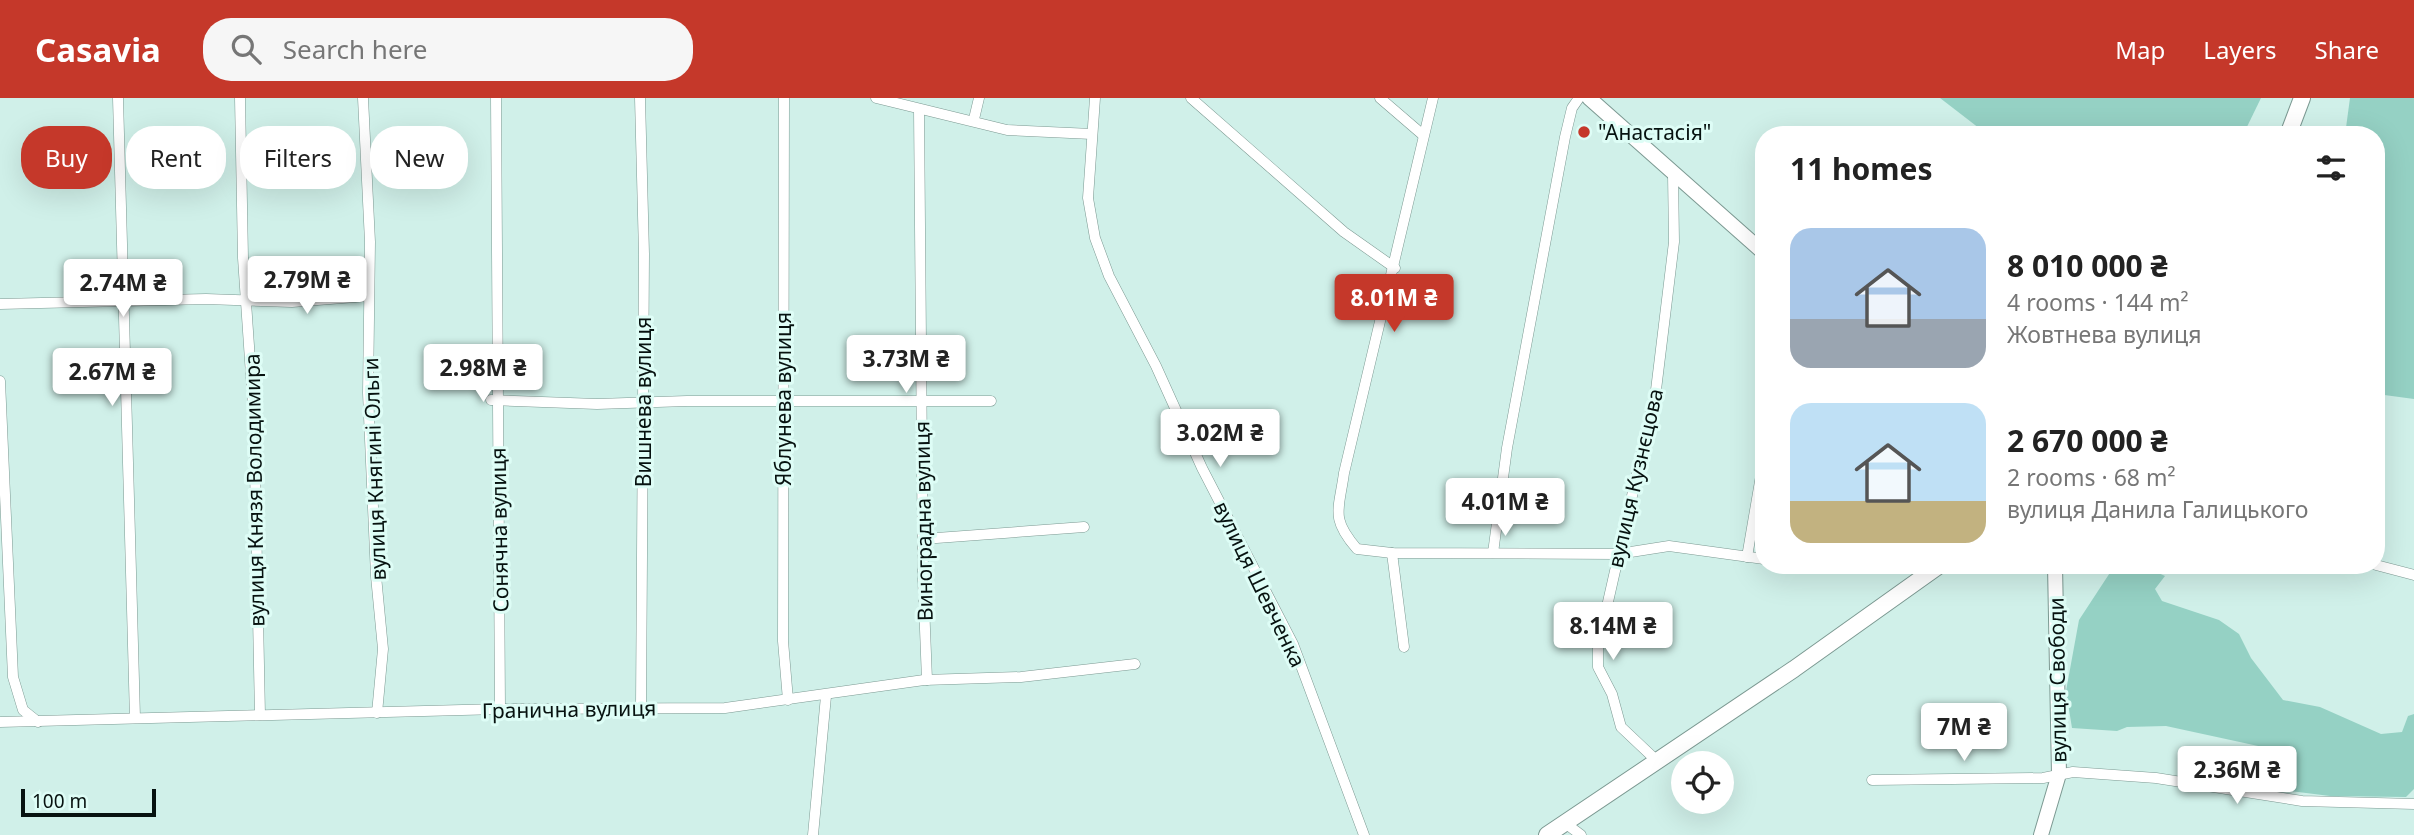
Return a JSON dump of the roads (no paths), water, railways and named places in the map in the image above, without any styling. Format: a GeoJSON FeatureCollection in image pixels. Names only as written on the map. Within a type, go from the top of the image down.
{"type":"FeatureCollection","features":[{"type":"Feature","properties":{"kind":"highway"},"geometry":{"type":"LineString","coordinates":[[2291,126],[2302,98]]}},
{"type":"Feature","properties":{"kind":"highway"},"geometry":{"type":"LineString","coordinates":[[1547,835],[1927,574]]}},
{"type":"Feature","properties":{"kind":"main road"},"geometry":{"type":"LineString","coordinates":[[1589,98],[1755,245]]}},
{"type":"Feature","properties":{"kind":"main road","name":"вулиця Свободи"},"geometry":{"type":"LineString","coordinates":[[2041,835],[2059,774],[2054,574]]}},
{"type":"Feature","properties":{"kind":"street"},"geometry":{"type":"LineString","coordinates":[[118,98],[135,718]]}},
{"type":"Feature","properties":{"kind":"street","name":"вулиця Князя Володимира"},"geometry":{"type":"LineString","coordinates":[[240,98],[247,299],[254,407],[260,715]]}},
{"type":"Feature","properties":{"kind":"street","name":"вулиця Княгині Ольги"},"geometry":{"type":"LineString","coordinates":[[363,98],[370,242],[368,296],[375,548],[383,649],[377,713]]}},
{"type":"Feature","properties":{"kind":"street","name":"Сонячна вулиця"},"geometry":{"type":"LineString","coordinates":[[496,98],[494,400],[500,709]]}},
{"type":"Feature","properties":{"kind":"street","name":"Вишнева вулиця"},"geometry":{"type":"LineString","coordinates":[[639,98],[643,401],[641,706]]}},
{"type":"Feature","properties":{"kind":"street","name":"Яблунева вулиця"},"geometry":{"type":"LineString","coordinates":[[784,98],[786,401],[783,640],[789,700]]}},
{"type":"Feature","properties":{"kind":"street"},"geometry":{"type":"LineString","coordinates":[[876,98],[974,119],[1007,130],[1092,134]]}},
{"type":"Feature","properties":{"kind":"street"},"geometry":{"type":"LineString","coordinates":[[974,119],[979,98]]}},
{"type":"Feature","properties":{"kind":"street","name":"вулиця Шевченка"},"geometry":{"type":"LineString","coordinates":[[1095,98],[1088,198],[1096,238],[1109,276],[1156,366],[1202,468],[1293,644],[1364,835]]}},
{"type":"Feature","properties":{"kind":"street"},"geometry":{"type":"LineString","coordinates":[[1191,98],[1344,232],[1395,268]]}},
{"type":"Feature","properties":{"kind":"street"},"geometry":{"type":"LineString","coordinates":[[1380,98],[1423,135]]}},
{"type":"Feature","properties":{"kind":"street"},"geometry":{"type":"LineString","coordinates":[[1433,98],[1395,268],[1344,473],[1337,520],[1357,549],[1392,553],[1618,554],[1669,546],[1755,558]]}},
{"type":"Feature","properties":{"kind":"street"},"geometry":{"type":"LineString","coordinates":[[1493,553],[1528,330],[1572,108],[1579,98]]}},
{"type":"Feature","properties":{"kind":"street","name":"Виноградна вулиця"},"geometry":{"type":"LineString","coordinates":[[919,109],[927,680]]}},
{"type":"Feature","properties":{"kind":"street","name":"вулиця Кузнєцова"},"geometry":{"type":"LineString","coordinates":[[1657,761],[1620,727],[1612,694],[1598,667],[1603,620],[1633,501],[1656,390],[1674,242],[1673,174]]}},
{"type":"Feature","properties":{"kind":"street"},"geometry":{"type":"LineString","coordinates":[[0,304],[125,304],[247,299],[292,302],[368,296]]}},
{"type":"Feature","properties":{"kind":"street"},"geometry":{"type":"LineString","coordinates":[[0,380],[13,677],[23,710],[39,722]]}},
{"type":"Feature","properties":{"kind":"street"},"geometry":{"type":"LineString","coordinates":[[494,400],[597,404],[643,401],[991,401]]}},
{"type":"Feature","properties":{"kind":"street"},"geometry":{"type":"LineString","coordinates":[[1747,558],[1755,510]]}},
{"type":"Feature","properties":{"kind":"street"},"geometry":{"type":"LineString","coordinates":[[923,540],[1084,527]]}},
{"type":"Feature","properties":{"kind":"street"},"geometry":{"type":"LineString","coordinates":[[1392,553],[1404,647]]}},
{"type":"Feature","properties":{"kind":"street"},"geometry":{"type":"LineString","coordinates":[[2385,567],[2414,575]]}},
{"type":"Feature","properties":{"kind":"street","name":"Гранична вулиця"},"geometry":{"type":"LineString","coordinates":[[0,722],[641,706],[726,708],[927,680],[1021,677],[1135,664]]}},
{"type":"Feature","properties":{"kind":"street"},"geometry":{"type":"LineString","coordinates":[[813,835],[820,784],[826,696]]}},
{"type":"Feature","properties":{"kind":"street"},"geometry":{"type":"LineString","coordinates":[[12,722],[23,710]]}},
{"type":"Feature","properties":{"kind":"street"},"geometry":{"type":"LineString","coordinates":[[1871,780],[2043,778],[2073,772],[2130,775],[2302,801],[2414,804]]}},
{"type":"Feature","properties":{"kind":"street"},"geometry":{"type":"LineString","coordinates":[[1565,823],[1581,835]]}},
{"type":"Feature","properties":{"kind":"place","name":"\"Анастасія\""},"geometry":{"type":"Point","coordinates":[1584,132]}}]}
